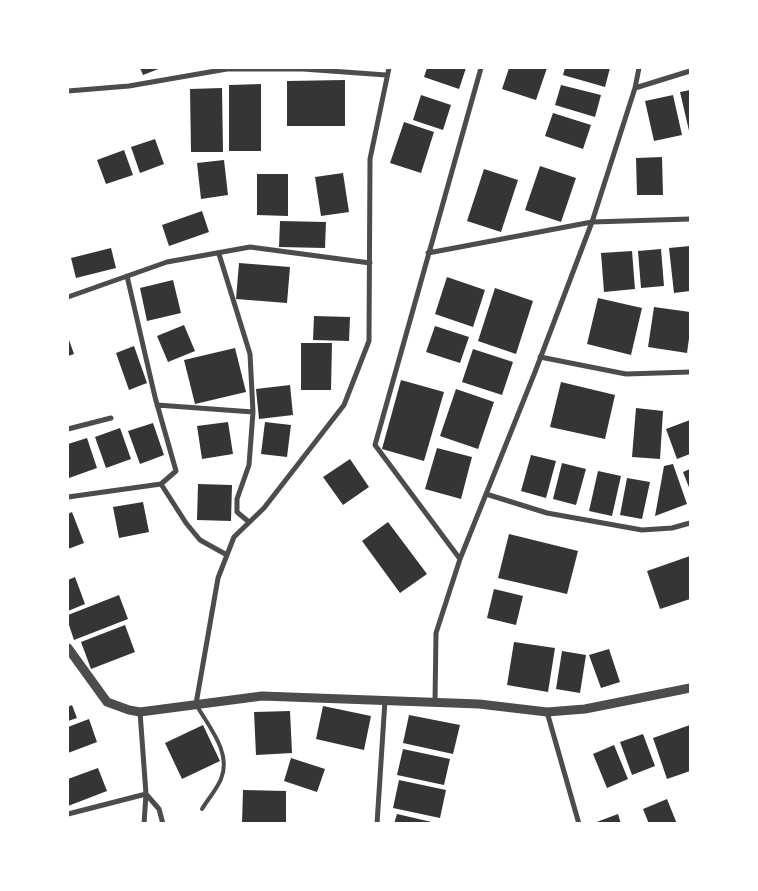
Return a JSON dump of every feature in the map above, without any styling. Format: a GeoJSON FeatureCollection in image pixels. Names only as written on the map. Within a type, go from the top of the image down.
{"type":"FeatureCollection","features":[{"type":"Feature","properties":{"kind":"street"},"geometry":{"type":"LineString","coordinates":[[68,91],[129,86],[238,68],[368,71],[386,75]]}},
{"type":"Feature","properties":{"kind":"street"},"geometry":{"type":"LineString","coordinates":[[196,704],[218,578],[234,538],[264,508],[344,405],[369,341],[370,159],[386,75],[389,68]]}},
{"type":"Feature","properties":{"kind":"street"},"geometry":{"type":"LineString","coordinates":[[460,559],[375,445],[481,68]]}},
{"type":"Feature","properties":{"kind":"street"},"geometry":{"type":"LineString","coordinates":[[435,702],[436,633],[460,559],[592,222],[635,88],[639,68]]}},
{"type":"Feature","properties":{"kind":"street"},"geometry":{"type":"LineString","coordinates":[[635,88],[690,71]]}},
{"type":"Feature","properties":{"kind":"street"},"geometry":{"type":"LineString","coordinates":[[428,253],[592,222],[690,219]]}},
{"type":"Feature","properties":{"kind":"street"},"geometry":{"type":"LineString","coordinates":[[68,297],[167,262],[250,247],[370,263]]}},
{"type":"Feature","properties":{"kind":"street"},"geometry":{"type":"LineString","coordinates":[[219,254],[250,354],[253,412],[249,465],[237,499],[236,512],[249,522]]}},
{"type":"Feature","properties":{"kind":"street"},"geometry":{"type":"LineString","coordinates":[[68,497],[161,484],[176,471],[157,406],[127,276]]}},
{"type":"Feature","properties":{"kind":"street"},"geometry":{"type":"LineString","coordinates":[[540,357],[626,374],[690,372]]}},
{"type":"Feature","properties":{"kind":"street"},"geometry":{"type":"LineString","coordinates":[[157,406],[253,412]]}},
{"type":"Feature","properties":{"kind":"street"},"geometry":{"type":"LineString","coordinates":[[68,429],[110,418]]}},
{"type":"Feature","properties":{"kind":"street"},"geometry":{"type":"LineString","coordinates":[[161,484],[186,523],[200,540],[227,555]]}},
{"type":"Feature","properties":{"kind":"street"},"geometry":{"type":"LineString","coordinates":[[486,494],[547,514],[642,530],[672,528],[690,523]]}},
{"type":"Feature","properties":{"kind":"street"},"geometry":{"type":"LineString","coordinates":[[68,648],[107,702],[140,712],[262,696],[479,704],[547,712],[585,709],[690,688]]}},
{"type":"Feature","properties":{"kind":"street"},"geometry":{"type":"LineString","coordinates":[[377,824],[385,700]]}},
{"type":"Feature","properties":{"kind":"street"},"geometry":{"type":"LineString","coordinates":[[140,712],[146,794],[144,824]]}},
{"type":"Feature","properties":{"kind":"street"},"geometry":{"type":"LineString","coordinates":[[547,712],[578,824]]}},
{"type":"Feature","properties":{"kind":"street"},"geometry":{"type":"LineString","coordinates":[[68,814],[146,794]]}},
{"type":"Feature","properties":{"kind":"street"},"geometry":{"type":"LineString","coordinates":[[146,794],[159,809],[162,824]]}},
{"type":"Feature","properties":{"kind":"lane"},"geometry":{"type":"LineString","coordinates":[[196,704],[221,747],[224,762],[221,779],[202,809]]}},
{"type":"Feature","properties":{"kind":"building"},"geometry":{"type":"Polygon","coordinates":[[[140,68],[161,68],[143,75],[140,68]]]}},
{"type":"Feature","properties":{"kind":"building"},"geometry":{"type":"Polygon","coordinates":[[[427,68],[466,68],[459,89],[424,77],[427,68]]]}},
{"type":"Feature","properties":{"kind":"building"},"geometry":{"type":"Polygon","coordinates":[[[509,68],[547,68],[536,100],[502,89],[509,68]]]}},
{"type":"Feature","properties":{"kind":"building"},"geometry":{"type":"Polygon","coordinates":[[[565,68],[610,68],[605,87],[563,75],[565,68]]]}},
{"type":"Feature","properties":{"kind":"building"},"geometry":{"type":"Polygon","coordinates":[[[345,80],[345,126],[287,126],[287,81],[345,80]]]}},
{"type":"Feature","properties":{"kind":"building"},"geometry":{"type":"Polygon","coordinates":[[[261,84],[261,151],[229,151],[229,85],[261,84]]]}},
{"type":"Feature","properties":{"kind":"building"},"geometry":{"type":"Polygon","coordinates":[[[561,85],[601,95],[595,117],[555,105],[561,85]]]}},
{"type":"Feature","properties":{"kind":"building"},"geometry":{"type":"Polygon","coordinates":[[[222,88],[223,152],[191,152],[190,89],[222,88]]]}},
{"type":"Feature","properties":{"kind":"building"},"geometry":{"type":"Polygon","coordinates":[[[690,90],[690,135],[680,92],[690,90]]]}},
{"type":"Feature","properties":{"kind":"building"},"geometry":{"type":"Polygon","coordinates":[[[421,95],[451,105],[443,130],[413,120],[421,95]]]}},
{"type":"Feature","properties":{"kind":"building"},"geometry":{"type":"Polygon","coordinates":[[[673,95],[682,135],[654,141],[645,101],[673,95]]]}},
{"type":"Feature","properties":{"kind":"building"},"geometry":{"type":"Polygon","coordinates":[[[553,113],[591,125],[583,149],[545,136],[553,113]]]}},
{"type":"Feature","properties":{"kind":"building"},"geometry":{"type":"Polygon","coordinates":[[[404,122],[434,132],[421,173],[390,163],[404,122]]]}},
{"type":"Feature","properties":{"kind":"building"},"geometry":{"type":"Polygon","coordinates":[[[155,139],[164,164],[140,173],[131,147],[155,139]]]}},
{"type":"Feature","properties":{"kind":"building"},"geometry":{"type":"Polygon","coordinates":[[[124,150],[133,175],[106,184],[97,160],[124,150]]]}},
{"type":"Feature","properties":{"kind":"building"},"geometry":{"type":"Polygon","coordinates":[[[662,157],[663,195],[637,195],[636,158],[662,157]]]}},
{"type":"Feature","properties":{"kind":"building"},"geometry":{"type":"Polygon","coordinates":[[[224,160],[228,195],[201,199],[197,163],[224,160]]]}},
{"type":"Feature","properties":{"kind":"building"},"geometry":{"type":"Polygon","coordinates":[[[540,166],[576,178],[561,222],[525,210],[540,166]]]}},
{"type":"Feature","properties":{"kind":"building"},"geometry":{"type":"Polygon","coordinates":[[[484,169],[518,180],[501,232],[467,221],[484,169]]]}},
{"type":"Feature","properties":{"kind":"building"},"geometry":{"type":"Polygon","coordinates":[[[343,173],[349,212],[321,216],[315,177],[343,173]]]}},
{"type":"Feature","properties":{"kind":"building"},"geometry":{"type":"Polygon","coordinates":[[[257,174],[288,174],[288,216],[257,215],[257,174]]]}},
{"type":"Feature","properties":{"kind":"building"},"geometry":{"type":"Polygon","coordinates":[[[202,211],[209,232],[169,246],[162,225],[202,211]]]}},
{"type":"Feature","properties":{"kind":"building"},"geometry":{"type":"Polygon","coordinates":[[[280,221],[326,222],[325,248],[279,247],[280,221]]]}},
{"type":"Feature","properties":{"kind":"building"},"geometry":{"type":"Polygon","coordinates":[[[690,246],[690,291],[674,293],[669,248],[690,246]]]}},
{"type":"Feature","properties":{"kind":"building"},"geometry":{"type":"Polygon","coordinates":[[[111,248],[116,268],[76,278],[71,258],[111,248]]]}},
{"type":"Feature","properties":{"kind":"building"},"geometry":{"type":"Polygon","coordinates":[[[661,249],[664,286],[641,288],[638,251],[661,249]]]}},
{"type":"Feature","properties":{"kind":"building"},"geometry":{"type":"Polygon","coordinates":[[[632,251],[635,289],[604,292],[601,253],[632,251]]]}},
{"type":"Feature","properties":{"kind":"building"},"geometry":{"type":"Polygon","coordinates":[[[239,263],[290,267],[287,303],[236,299],[239,263]]]}},
{"type":"Feature","properties":{"kind":"building"},"geometry":{"type":"Polygon","coordinates":[[[447,277],[485,290],[473,327],[435,314],[447,277]]]}},
{"type":"Feature","properties":{"kind":"building"},"geometry":{"type":"Polygon","coordinates":[[[173,280],[181,313],[147,321],[140,288],[173,280]]]}},
{"type":"Feature","properties":{"kind":"building"},"geometry":{"type":"Polygon","coordinates":[[[495,288],[533,301],[516,354],[478,341],[495,288]]]}},
{"type":"Feature","properties":{"kind":"building"},"geometry":{"type":"Polygon","coordinates":[[[598,298],[642,308],[631,355],[587,344],[598,298]]]}},
{"type":"Feature","properties":{"kind":"building"},"geometry":{"type":"Polygon","coordinates":[[[654,307],[690,312],[687,353],[648,347],[654,307]]]}},
{"type":"Feature","properties":{"kind":"building"},"geometry":{"type":"Polygon","coordinates":[[[314,316],[350,317],[349,341],[313,340],[314,316]]]}},
{"type":"Feature","properties":{"kind":"building"},"geometry":{"type":"Polygon","coordinates":[[[184,325],[195,351],[168,362],[157,336],[184,325]]]}},
{"type":"Feature","properties":{"kind":"building"},"geometry":{"type":"Polygon","coordinates":[[[435,326],[469,337],[460,363],[426,352],[435,326]]]}},
{"type":"Feature","properties":{"kind":"building"},"geometry":{"type":"Polygon","coordinates":[[[68,337],[74,354],[68,356],[68,337]]]}},
{"type":"Feature","properties":{"kind":"building"},"geometry":{"type":"Polygon","coordinates":[[[301,343],[332,343],[331,390],[301,390],[301,343]]]}},
{"type":"Feature","properties":{"kind":"building"},"geometry":{"type":"Polygon","coordinates":[[[134,346],[147,383],[129,390],[116,353],[134,346]]]}},
{"type":"Feature","properties":{"kind":"building"},"geometry":{"type":"Polygon","coordinates":[[[235,348],[246,392],[195,404],[184,360],[235,348]]]}},
{"type":"Feature","properties":{"kind":"building"},"geometry":{"type":"Polygon","coordinates":[[[473,349],[513,362],[502,395],[462,382],[473,349]]]}},
{"type":"Feature","properties":{"kind":"building"},"geometry":{"type":"Polygon","coordinates":[[[401,380],[444,392],[424,461],[382,449],[401,380]]]}},
{"type":"Feature","properties":{"kind":"building"},"geometry":{"type":"Polygon","coordinates":[[[561,382],[615,395],[605,439],[550,427],[561,382]]]}},
{"type":"Feature","properties":{"kind":"building"},"geometry":{"type":"Polygon","coordinates":[[[290,385],[293,415],[259,419],[256,389],[290,385]]]}},
{"type":"Feature","properties":{"kind":"building"},"geometry":{"type":"Polygon","coordinates":[[[456,389],[494,402],[478,449],[440,436],[456,389]]]}},
{"type":"Feature","properties":{"kind":"building"},"geometry":{"type":"Polygon","coordinates":[[[636,408],[663,411],[660,459],[632,457],[636,408]]]}},
{"type":"Feature","properties":{"kind":"building"},"geometry":{"type":"Polygon","coordinates":[[[690,420],[690,454],[677,459],[666,429],[690,420]]]}},
{"type":"Feature","properties":{"kind":"building"},"geometry":{"type":"Polygon","coordinates":[[[228,422],[233,454],[202,459],[197,426],[228,422]]]}},
{"type":"Feature","properties":{"kind":"building"},"geometry":{"type":"Polygon","coordinates":[[[265,422],[291,425],[287,457],[261,454],[265,422]]]}},
{"type":"Feature","properties":{"kind":"building"},"geometry":{"type":"Polygon","coordinates":[[[153,423],[164,455],[140,464],[128,431],[153,423]]]}},
{"type":"Feature","properties":{"kind":"building"},"geometry":{"type":"Polygon","coordinates":[[[120,428],[131,459],[106,468],[95,437],[120,428]]]}},
{"type":"Feature","properties":{"kind":"building"},"geometry":{"type":"Polygon","coordinates":[[[87,438],[97,468],[69,478],[68,444],[87,438]]]}},
{"type":"Feature","properties":{"kind":"building"},"geometry":{"type":"Polygon","coordinates":[[[437,448],[472,457],[461,499],[425,489],[437,448]]]}},
{"type":"Feature","properties":{"kind":"building"},"geometry":{"type":"Polygon","coordinates":[[[531,455],[556,461],[546,498],[521,491],[531,455]]]}},
{"type":"Feature","properties":{"kind":"building"},"geometry":{"type":"Polygon","coordinates":[[[350,459],[369,487],[343,505],[323,477],[350,459]]]}},
{"type":"Feature","properties":{"kind":"building"},"geometry":{"type":"Polygon","coordinates":[[[562,463],[586,469],[576,505],[553,499],[562,463]]]}},
{"type":"Feature","properties":{"kind":"building"},"geometry":{"type":"Polygon","coordinates":[[[673,464],[687,504],[655,516],[664,466],[673,464]]]}},
{"type":"Feature","properties":{"kind":"building"},"geometry":{"type":"Polygon","coordinates":[[[690,469],[690,490],[683,472],[690,469]]]}},
{"type":"Feature","properties":{"kind":"building"},"geometry":{"type":"Polygon","coordinates":[[[598,471],[621,476],[612,516],[589,511],[598,471]]]}},
{"type":"Feature","properties":{"kind":"building"},"geometry":{"type":"Polygon","coordinates":[[[627,478],[650,482],[642,519],[620,515],[627,478]]]}},
{"type":"Feature","properties":{"kind":"building"},"geometry":{"type":"Polygon","coordinates":[[[198,484],[232,485],[231,521],[197,520],[198,484]]]}},
{"type":"Feature","properties":{"kind":"building"},"geometry":{"type":"Polygon","coordinates":[[[143,502],[149,532],[119,538],[113,507],[143,502]]]}},
{"type":"Feature","properties":{"kind":"building"},"geometry":{"type":"Polygon","coordinates":[[[72,512],[84,543],[68,549],[68,514],[72,512]]]}},
{"type":"Feature","properties":{"kind":"building"},"geometry":{"type":"Polygon","coordinates":[[[388,522],[427,574],[400,593],[362,541],[388,522]]]}},
{"type":"Feature","properties":{"kind":"building"},"geometry":{"type":"Polygon","coordinates":[[[509,534],[578,551],[567,594],[498,578],[509,534]]]}},
{"type":"Feature","properties":{"kind":"building"},"geometry":{"type":"Polygon","coordinates":[[[690,556],[690,599],[660,609],[647,571],[690,556]]]}},
{"type":"Feature","properties":{"kind":"building"},"geometry":{"type":"Polygon","coordinates":[[[75,577],[85,604],[68,611],[68,580],[75,577]]]}},
{"type":"Feature","properties":{"kind":"building"},"geometry":{"type":"Polygon","coordinates":[[[494,589],[523,596],[516,625],[487,618],[494,589]]]}},
{"type":"Feature","properties":{"kind":"building"},"geometry":{"type":"Polygon","coordinates":[[[119,595],[128,619],[74,640],[68,622],[68,615],[119,595]]]}},
{"type":"Feature","properties":{"kind":"building"},"geometry":{"type":"Polygon","coordinates":[[[125,625],[135,652],[91,669],[81,642],[125,625]]]}},
{"type":"Feature","properties":{"kind":"building"},"geometry":{"type":"Polygon","coordinates":[[[514,642],[555,648],[548,692],[507,685],[514,642]]]}},
{"type":"Feature","properties":{"kind":"building"},"geometry":{"type":"Polygon","coordinates":[[[609,649],[620,682],[601,688],[589,655],[609,649]]]}},
{"type":"Feature","properties":{"kind":"building"},"geometry":{"type":"Polygon","coordinates":[[[562,651],[586,655],[580,693],[556,689],[562,651]]]}},
{"type":"Feature","properties":{"kind":"building"},"geometry":{"type":"Polygon","coordinates":[[[72,705],[77,718],[68,721],[68,707],[72,705]]]}},
{"type":"Feature","properties":{"kind":"building"},"geometry":{"type":"Polygon","coordinates":[[[323,706],[371,716],[364,750],[316,739],[323,706]]]}},
{"type":"Feature","properties":{"kind":"building"},"geometry":{"type":"Polygon","coordinates":[[[290,711],[292,753],[256,755],[254,712],[290,711]]]}},
{"type":"Feature","properties":{"kind":"building"},"geometry":{"type":"Polygon","coordinates":[[[409,715],[460,725],[453,754],[403,743],[409,715]]]}},
{"type":"Feature","properties":{"kind":"building"},"geometry":{"type":"Polygon","coordinates":[[[89,719],[97,742],[68,753],[68,727],[89,719]]]}},
{"type":"Feature","properties":{"kind":"building"},"geometry":{"type":"Polygon","coordinates":[[[203,725],[220,761],[182,779],[165,743],[203,725]]]}},
{"type":"Feature","properties":{"kind":"building"},"geometry":{"type":"Polygon","coordinates":[[[690,725],[690,771],[667,779],[653,738],[690,725]]]}},
{"type":"Feature","properties":{"kind":"building"},"geometry":{"type":"Polygon","coordinates":[[[643,734],[655,766],[632,775],[620,742],[643,734]]]}},
{"type":"Feature","properties":{"kind":"building"},"geometry":{"type":"Polygon","coordinates":[[[614,745],[628,779],[607,788],[593,754],[614,745]]]}},
{"type":"Feature","properties":{"kind":"building"},"geometry":{"type":"Polygon","coordinates":[[[403,749],[450,759],[444,785],[397,775],[403,749]]]}},
{"type":"Feature","properties":{"kind":"building"},"geometry":{"type":"Polygon","coordinates":[[[291,758],[325,769],[317,792],[284,781],[291,758]]]}},
{"type":"Feature","properties":{"kind":"building"},"geometry":{"type":"Polygon","coordinates":[[[98,768],[107,791],[68,806],[68,779],[98,768]]]}},
{"type":"Feature","properties":{"kind":"building"},"geometry":{"type":"Polygon","coordinates":[[[399,780],[446,790],[440,818],[393,808],[399,780]]]}},
{"type":"Feature","properties":{"kind":"building"},"geometry":{"type":"Polygon","coordinates":[[[243,790],[286,791],[286,824],[242,824],[243,790]]]}},
{"type":"Feature","properties":{"kind":"building"},"geometry":{"type":"Polygon","coordinates":[[[667,799],[677,824],[649,824],[643,809],[667,799]]]}},
{"type":"Feature","properties":{"kind":"building"},"geometry":{"type":"Polygon","coordinates":[[[397,814],[436,823],[436,824],[394,824],[397,814]]]}},
{"type":"Feature","properties":{"kind":"building"},"geometry":{"type":"Polygon","coordinates":[[[618,814],[621,824],[594,824],[594,823],[618,814]]]}}]}
